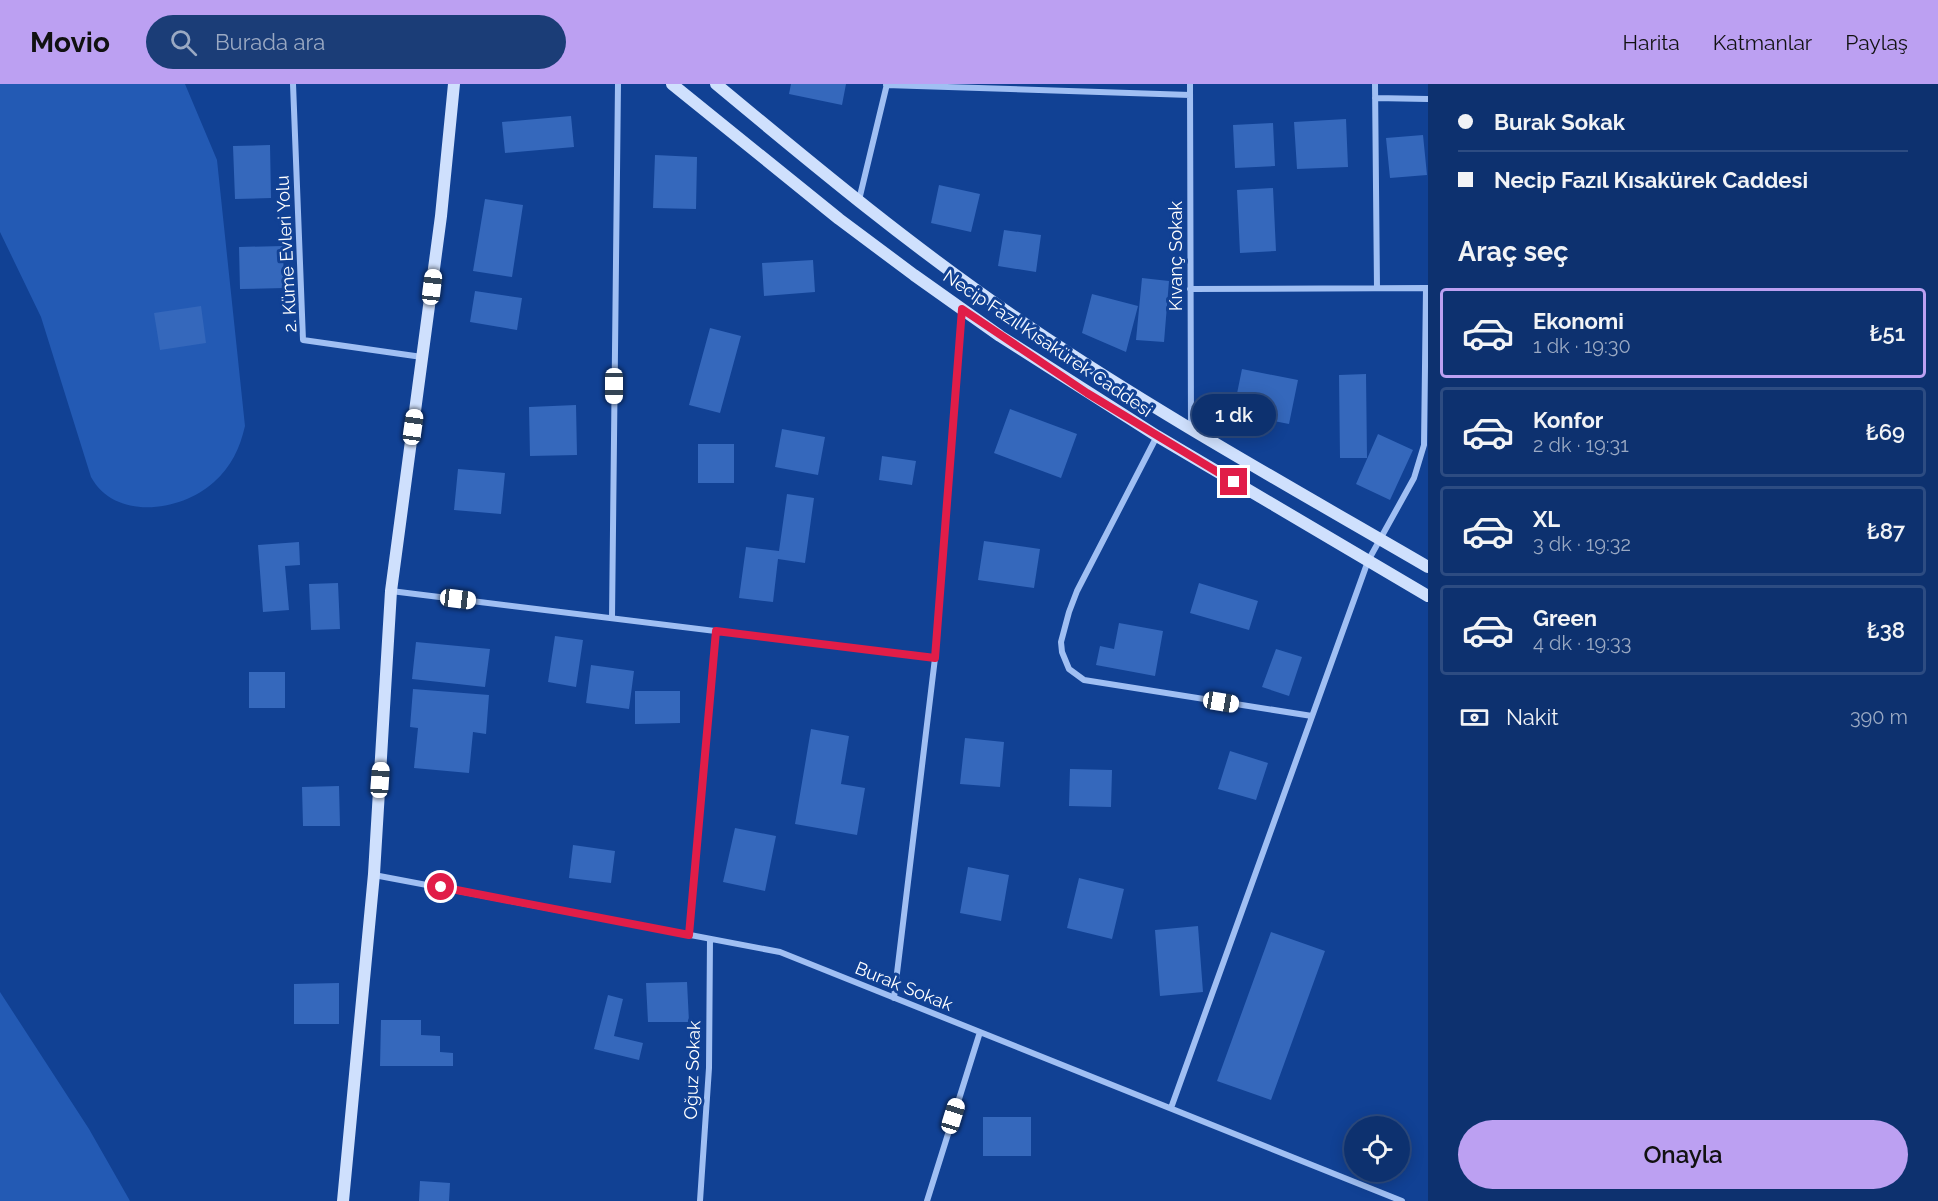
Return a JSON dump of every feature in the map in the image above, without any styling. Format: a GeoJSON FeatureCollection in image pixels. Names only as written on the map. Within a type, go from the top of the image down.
{"type":"FeatureCollection","features":[{"type":"Feature","properties":{"kind":"street","name":"2. Küme Evleri Yolu"},"geometry":{"type":"LineString","coordinates":[[293,84],[303,340],[423,357]]}},
{"type":"Feature","properties":{"kind":"street"},"geometry":{"type":"LineString","coordinates":[[343,1201],[374,874],[391,591],[441,216],[454,84]]}},
{"type":"Feature","properties":{"kind":"street"},"geometry":{"type":"LineString","coordinates":[[612,618],[618,84]]}},
{"type":"Feature","properties":{"kind":"street","name":"Necip Fazıl Kısakürek Caddesi"},"geometry":{"type":"LineString","coordinates":[[672,84],[839,219],[962,309],[1087,393],[1428,596]]}},
{"type":"Feature","properties":{"kind":"street","name":"Necip Fazıl Kısakürek Caddesi"},"geometry":{"type":"LineString","coordinates":[[716,84],[858,202],[1027,325],[1087,365],[1191,428],[1428,567]]}},
{"type":"Feature","properties":{"kind":"street"},"geometry":{"type":"LineString","coordinates":[[858,202],[886,84],[1190,95]]}},
{"type":"Feature","properties":{"kind":"street","name":"Kıvanç Sokak"},"geometry":{"type":"LineString","coordinates":[[1190,84],[1191,428]]}},
{"type":"Feature","properties":{"kind":"street"},"geometry":{"type":"LineString","coordinates":[[1375,84],[1377,288]]}},
{"type":"Feature","properties":{"kind":"street"},"geometry":{"type":"LineString","coordinates":[[1375,98],[1428,99]]}},
{"type":"Feature","properties":{"kind":"street"},"geometry":{"type":"LineString","coordinates":[[1171,1108],[1368,561],[1414,478],[1424,445],[1427,288],[1190,289]]}},
{"type":"Feature","properties":{"kind":"street"},"geometry":{"type":"LineString","coordinates":[[894,998],[935,658],[962,309]]}},
{"type":"Feature","properties":{"kind":"street"},"geometry":{"type":"LineString","coordinates":[[1157,436],[1077,591],[1061,642],[1064,660],[1069,669],[1084,680],[1312,716]]}},
{"type":"Feature","properties":{"kind":"street"},"geometry":{"type":"LineString","coordinates":[[391,591],[935,658]]}},
{"type":"Feature","properties":{"kind":"street"},"geometry":{"type":"LineString","coordinates":[[689,935],[716,631]]}},
{"type":"Feature","properties":{"kind":"street","name":"Burak Sokak"},"geometry":{"type":"LineString","coordinates":[[374,874],[780,952],[1402,1201]]}},
{"type":"Feature","properties":{"kind":"street","name":"Oğuz Sokak"},"geometry":{"type":"LineString","coordinates":[[700,1201],[709,1068],[710,939]]}},
{"type":"Feature","properties":{"kind":"street"},"geometry":{"type":"LineString","coordinates":[[927,1201],[980,1032]]}},
{"type":"Feature","properties":{"kind":"shaded area"},"geometry":{"type":"Polygon","coordinates":[[[0,84],[185,84],[217,160],[245,426],[237,449],[225,470],[214,482],[184,500],[167,505],[132,506],[116,501],[102,491],[91,477],[41,317],[0,232],[0,84]]]}},
{"type":"Feature","properties":{"kind":"shaded area"},"geometry":{"type":"Polygon","coordinates":[[[0,992],[89,1129],[130,1201],[0,1201],[0,992]]]}},
{"type":"Feature","properties":{"kind":"building"},"geometry":{"type":"Polygon","coordinates":[[[791,84],[846,84],[842,105],[789,94],[791,84]]]}},
{"type":"Feature","properties":{"kind":"building"},"geometry":{"type":"Polygon","coordinates":[[[571,116],[574,147],[505,153],[502,122],[571,116]]]}},
{"type":"Feature","properties":{"kind":"building"},"geometry":{"type":"Polygon","coordinates":[[[1346,119],[1348,167],[1297,169],[1294,122],[1346,119]]]}},
{"type":"Feature","properties":{"kind":"building"},"geometry":{"type":"Polygon","coordinates":[[[1273,123],[1275,166],[1235,168],[1233,125],[1273,123]]]}},
{"type":"Feature","properties":{"kind":"building"},"geometry":{"type":"Polygon","coordinates":[[[1423,135],[1427,175],[1390,178],[1386,138],[1423,135]]]}},
{"type":"Feature","properties":{"kind":"building"},"geometry":{"type":"Polygon","coordinates":[[[270,145],[271,198],[235,199],[233,146],[270,145]]]}},
{"type":"Feature","properties":{"kind":"building"},"geometry":{"type":"Polygon","coordinates":[[[655,155],[697,157],[696,209],[653,208],[655,155]]]}},
{"type":"Feature","properties":{"kind":"building"},"geometry":{"type":"Polygon","coordinates":[[[939,185],[980,194],[971,232],[931,223],[939,185]]]}},
{"type":"Feature","properties":{"kind":"building"},"geometry":{"type":"Polygon","coordinates":[[[1273,188],[1276,251],[1240,253],[1237,190],[1273,188]]]}},
{"type":"Feature","properties":{"kind":"building"},"geometry":{"type":"Polygon","coordinates":[[[485,199],[523,205],[512,277],[473,271],[485,199]]]}},
{"type":"Feature","properties":{"kind":"building"},"geometry":{"type":"Polygon","coordinates":[[[1004,230],[1041,235],[1036,272],[998,266],[1004,230]]]}},
{"type":"Feature","properties":{"kind":"building"},"geometry":{"type":"Polygon","coordinates":[[[283,246],[284,288],[240,289],[239,247],[283,246]]]}},
{"type":"Feature","properties":{"kind":"building"},"geometry":{"type":"Polygon","coordinates":[[[813,260],[815,292],[764,296],[762,263],[813,260]]]}},
{"type":"Feature","properties":{"kind":"building"},"geometry":{"type":"Polygon","coordinates":[[[1142,278],[1169,281],[1164,342],[1136,340],[1142,278]]]}},
{"type":"Feature","properties":{"kind":"building"},"geometry":{"type":"Polygon","coordinates":[[[475,291],[522,298],[517,330],[470,322],[475,291]]]}},
{"type":"Feature","properties":{"kind":"building"},"geometry":{"type":"Polygon","coordinates":[[[1092,294],[1138,306],[1126,352],[1082,333],[1092,294]]]}},
{"type":"Feature","properties":{"kind":"building"},"geometry":{"type":"Polygon","coordinates":[[[201,306],[206,343],[160,350],[154,313],[201,306]]]}},
{"type":"Feature","properties":{"kind":"building"},"geometry":{"type":"Polygon","coordinates":[[[710,328],[741,336],[720,413],[689,405],[710,328]]]}},
{"type":"Feature","properties":{"kind":"building"},"geometry":{"type":"Polygon","coordinates":[[[1242,369],[1298,380],[1289,424],[1233,413],[1242,369]]]}},
{"type":"Feature","properties":{"kind":"building"},"geometry":{"type":"Polygon","coordinates":[[[1366,374],[1367,458],[1340,458],[1339,375],[1366,374]]]}},
{"type":"Feature","properties":{"kind":"building"},"geometry":{"type":"Polygon","coordinates":[[[576,405],[577,455],[530,456],[529,407],[576,405]]]}},
{"type":"Feature","properties":{"kind":"building"},"geometry":{"type":"Polygon","coordinates":[[[1010,409],[1077,434],[1061,478],[994,453],[1010,409]]]}},
{"type":"Feature","properties":{"kind":"building"},"geometry":{"type":"Polygon","coordinates":[[[782,429],[825,437],[818,475],[775,467],[782,429]]]}},
{"type":"Feature","properties":{"kind":"building"},"geometry":{"type":"Polygon","coordinates":[[[1378,434],[1413,450],[1390,500],[1356,484],[1378,434]]]}},
{"type":"Feature","properties":{"kind":"building"},"geometry":{"type":"Polygon","coordinates":[[[698,444],[734,444],[734,483],[698,483],[698,444]]]}},
{"type":"Feature","properties":{"kind":"building"},"geometry":{"type":"Polygon","coordinates":[[[882,456],[916,461],[912,485],[879,480],[882,456]]]}},
{"type":"Feature","properties":{"kind":"building"},"geometry":{"type":"Polygon","coordinates":[[[458,469],[505,473],[501,514],[454,510],[458,469]]]}},
{"type":"Feature","properties":{"kind":"building"},"geometry":{"type":"Polygon","coordinates":[[[787,494],[814,498],[805,563],[778,559],[773,602],[739,598],[746,547],[779,551],[787,494]]]}},
{"type":"Feature","properties":{"kind":"building"},"geometry":{"type":"Polygon","coordinates":[[[984,541],[1040,549],[1034,588],[978,580],[984,541]]]}},
{"type":"Feature","properties":{"kind":"building"},"geometry":{"type":"Polygon","coordinates":[[[299,542],[300,565],[285,566],[289,610],[263,612],[258,545],[299,542]]]}},
{"type":"Feature","properties":{"kind":"building"},"geometry":{"type":"Polygon","coordinates":[[[338,583],[340,629],[311,630],[309,584],[338,583]]]}},
{"type":"Feature","properties":{"kind":"building"},"geometry":{"type":"Polygon","coordinates":[[[1199,583],[1258,601],[1249,630],[1190,613],[1199,583]]]}},
{"type":"Feature","properties":{"kind":"building"},"geometry":{"type":"Polygon","coordinates":[[[1119,623],[1163,631],[1155,676],[1096,665],[1100,646],[1114,649],[1119,623]]]}},
{"type":"Feature","properties":{"kind":"building"},"geometry":{"type":"Polygon","coordinates":[[[555,636],[583,640],[576,687],[548,682],[555,636]]]}},
{"type":"Feature","properties":{"kind":"building"},"geometry":{"type":"Polygon","coordinates":[[[416,642],[490,649],[485,687],[412,679],[416,642]]]}},
{"type":"Feature","properties":{"kind":"building"},"geometry":{"type":"Polygon","coordinates":[[[1276,649],[1302,657],[1289,696],[1262,687],[1276,649]]]}},
{"type":"Feature","properties":{"kind":"building"},"geometry":{"type":"Polygon","coordinates":[[[591,665],[634,671],[629,709],[586,703],[591,665]]]}},
{"type":"Feature","properties":{"kind":"building"},"geometry":{"type":"Polygon","coordinates":[[[249,672],[285,672],[285,708],[249,708],[249,672]]]}},
{"type":"Feature","properties":{"kind":"building"},"geometry":{"type":"Polygon","coordinates":[[[413,689],[489,695],[486,734],[473,732],[469,773],[414,768],[418,728],[410,727],[413,689]]]}},
{"type":"Feature","properties":{"kind":"building"},"geometry":{"type":"Polygon","coordinates":[[[635,691],[680,691],[680,723],[635,724],[635,691]]]}},
{"type":"Feature","properties":{"kind":"building"},"geometry":{"type":"Polygon","coordinates":[[[811,729],[849,736],[841,784],[865,788],[857,835],[795,824],[811,729]]]}},
{"type":"Feature","properties":{"kind":"building"},"geometry":{"type":"Polygon","coordinates":[[[965,738],[1004,742],[1000,787],[960,784],[965,738]]]}},
{"type":"Feature","properties":{"kind":"building"},"geometry":{"type":"Polygon","coordinates":[[[1230,751],[1268,763],[1256,800],[1218,789],[1230,751]]]}},
{"type":"Feature","properties":{"kind":"building"},"geometry":{"type":"Polygon","coordinates":[[[1070,769],[1112,770],[1111,807],[1069,806],[1070,769]]]}},
{"type":"Feature","properties":{"kind":"building"},"geometry":{"type":"Polygon","coordinates":[[[339,786],[340,826],[303,826],[302,787],[339,786]]]}},
{"type":"Feature","properties":{"kind":"building"},"geometry":{"type":"Polygon","coordinates":[[[735,828],[776,836],[765,891],[723,882],[735,828]]]}},
{"type":"Feature","properties":{"kind":"building"},"geometry":{"type":"Polygon","coordinates":[[[573,845],[615,851],[611,883],[569,878],[573,845]]]}},
{"type":"Feature","properties":{"kind":"building"},"geometry":{"type":"Polygon","coordinates":[[[968,867],[1009,875],[1001,921],[960,913],[968,867]]]}},
{"type":"Feature","properties":{"kind":"building"},"geometry":{"type":"Polygon","coordinates":[[[1079,878],[1124,889],[1112,939],[1067,928],[1079,878]]]}},
{"type":"Feature","properties":{"kind":"building"},"geometry":{"type":"Polygon","coordinates":[[[1198,926],[1203,992],[1160,996],[1155,930],[1198,926]]]}},
{"type":"Feature","properties":{"kind":"building"},"geometry":{"type":"Polygon","coordinates":[[[1271,932],[1325,951],[1271,1100],[1217,1081],[1271,932]]]}},
{"type":"Feature","properties":{"kind":"building"},"geometry":{"type":"Polygon","coordinates":[[[687,982],[689,1022],[648,1022],[646,983],[687,982]]]}},
{"type":"Feature","properties":{"kind":"building"},"geometry":{"type":"Polygon","coordinates":[[[339,983],[339,1024],[294,1024],[294,984],[339,983]]]}},
{"type":"Feature","properties":{"kind":"building"},"geometry":{"type":"Polygon","coordinates":[[[608,995],[623,999],[614,1036],[643,1043],[639,1060],[594,1049],[608,995]]]}},
{"type":"Feature","properties":{"kind":"building"},"geometry":{"type":"Polygon","coordinates":[[[381,1020],[421,1020],[421,1035],[440,1036],[440,1052],[453,1053],[453,1066],[380,1066],[381,1020]]]}},
{"type":"Feature","properties":{"kind":"building"},"geometry":{"type":"Polygon","coordinates":[[[983,1117],[1031,1117],[1031,1156],[983,1156],[983,1117]]]}},
{"type":"Feature","properties":{"kind":"building"},"geometry":{"type":"Polygon","coordinates":[[[420,1181],[450,1183],[449,1201],[419,1201],[420,1181]]]}},
{"type":"Feature","properties":{"kind":"route"},"geometry":{"type":"LineString","coordinates":[[441,887],[689,935],[716,631],[935,658],[962,309],[1087,393],[1234,482]]}}]}
